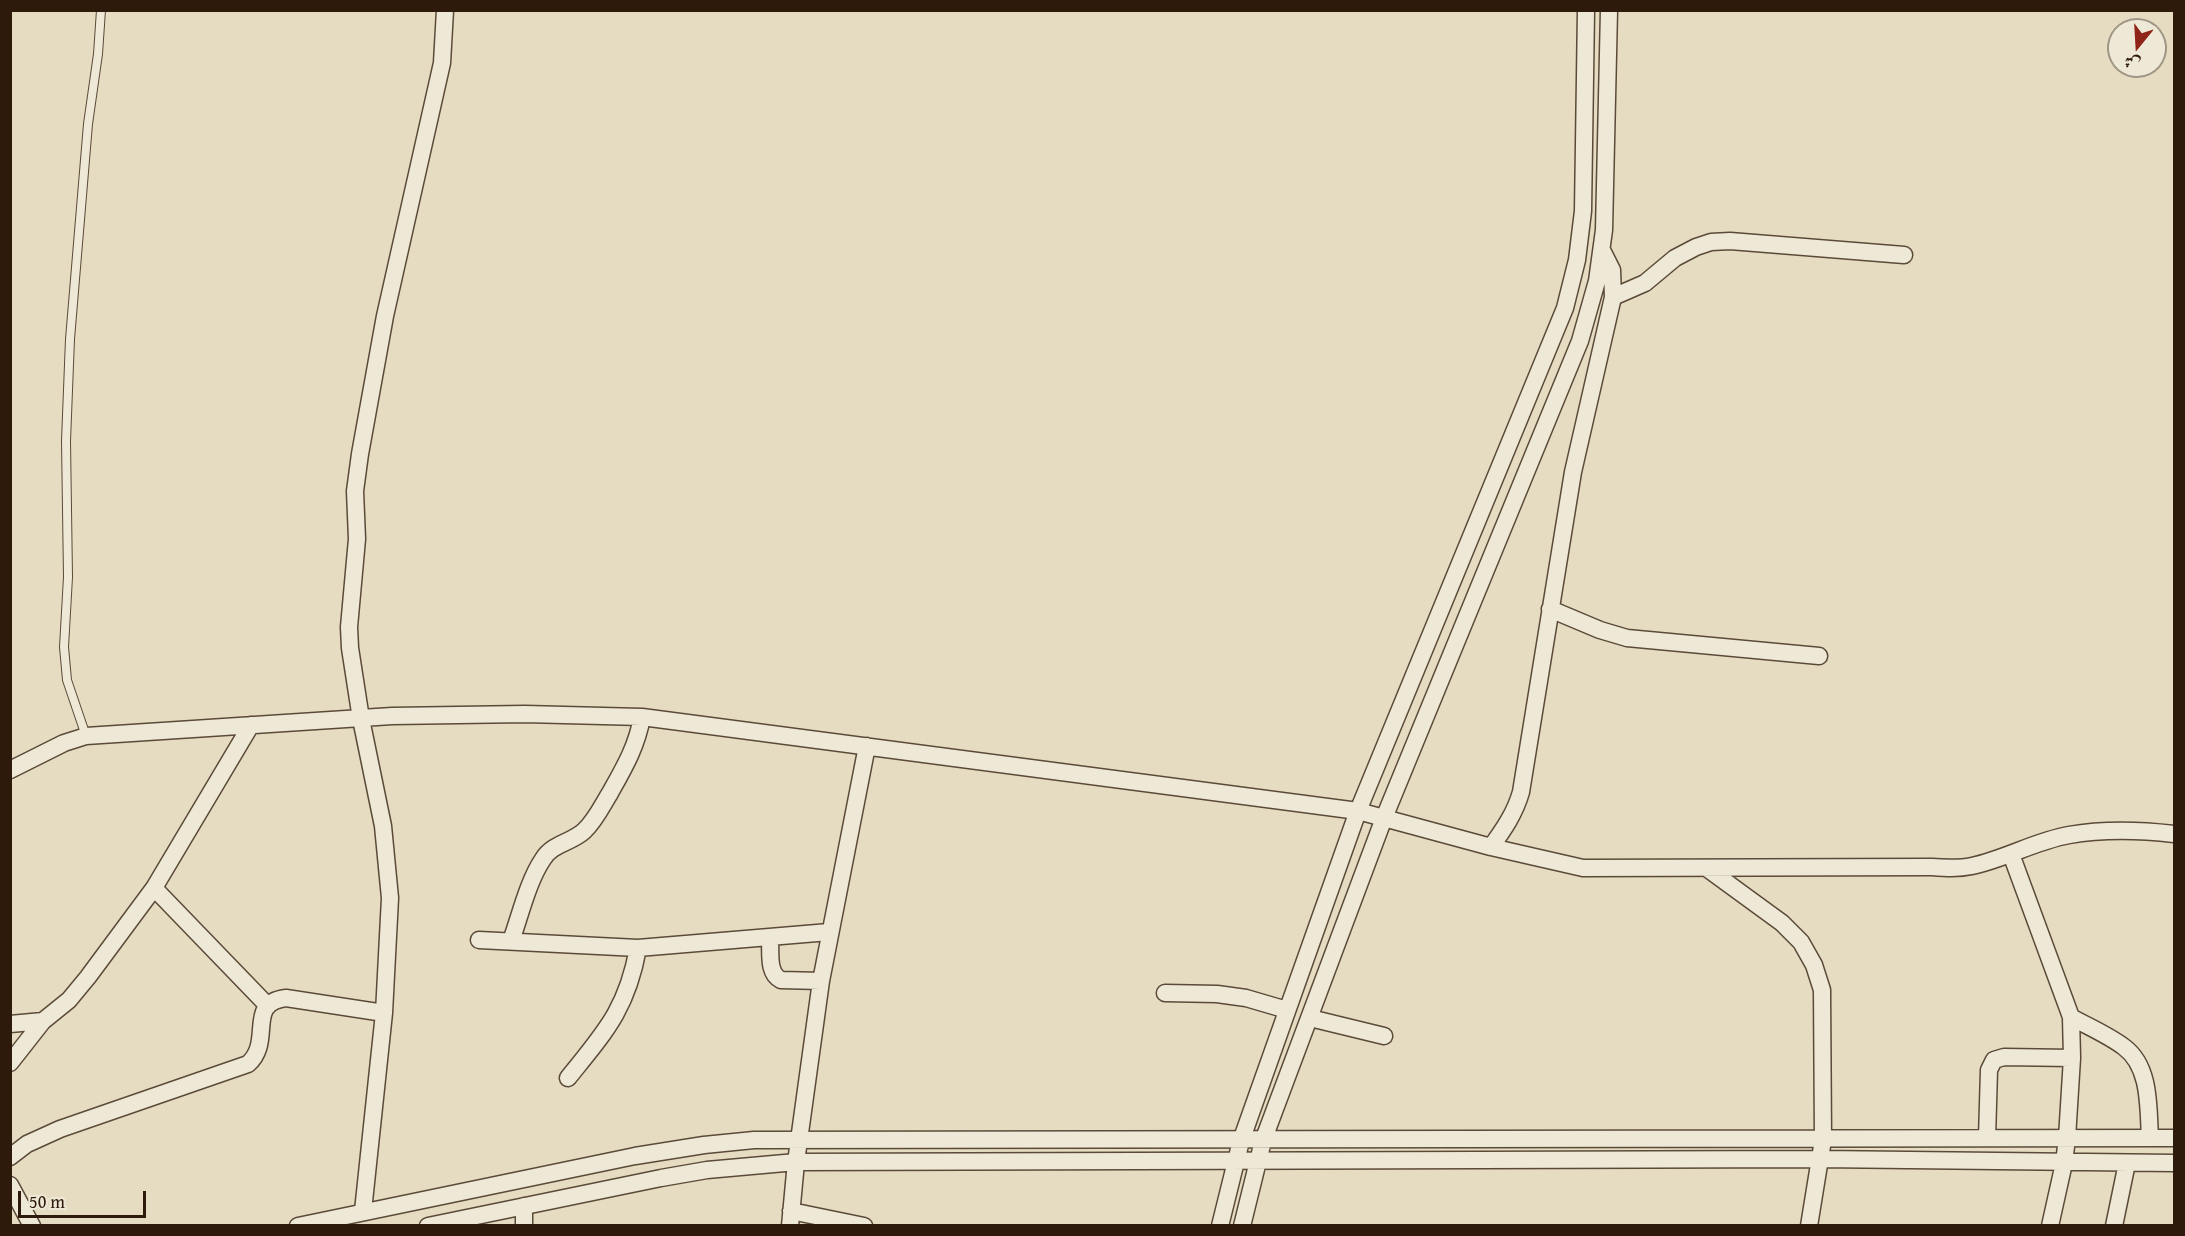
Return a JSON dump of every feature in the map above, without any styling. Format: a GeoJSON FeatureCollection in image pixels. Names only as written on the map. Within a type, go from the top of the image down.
{"type":"FeatureCollection","features":[{"type":"Feature","properties":{"kind":"street"},"geometry":{"type":"LineString","coordinates":[[363,1211],[384,1013],[390,897],[387,851],[353,673],[349,627],[357,539],[355,491],[385,316],[442,63],[445,10]]}},
{"type":"Feature","properties":{"kind":"street"},"geometry":{"type":"LineString","coordinates":[[1220,1226],[1240,1141],[1358,812],[1567,301],[1577,260],[1583,211],[1586,10]]}},
{"type":"Feature","properties":{"kind":"street"},"geometry":{"type":"LineString","coordinates":[[1242,1226],[1263,1140],[1384,818],[1580,341],[1594,291],[1602,249],[1605,211],[1609,10]]}},
{"type":"Feature","properties":{"kind":"street"},"geometry":{"type":"LineString","coordinates":[[1613,297],[1645,283],[1675,258],[1711,242],[1730,241],[1904,255]]}},
{"type":"Feature","properties":{"kind":"street"},"geometry":{"type":"LineString","coordinates":[[1491,847],[1506,826],[1521,792],[1580,437],[1613,297],[1612,270],[1602,249]]}},
{"type":"Feature","properties":{"kind":"street"},"geometry":{"type":"LineString","coordinates":[[1550,609],[1600,630],[1634,639],[1819,656]]}},
{"type":"Feature","properties":{"kind":"street"},"geometry":{"type":"LineString","coordinates":[[10,770],[64,742],[86,736],[392,716],[525,714],[642,717],[1358,812],[1491,847],[1583,868],[1951,868],[1972,866],[2011,854],[2036,843],[2069,835],[2106,831],[2175,834]]}},
{"type":"Feature","properties":{"kind":"street"},"geometry":{"type":"LineString","coordinates":[[511,941],[542,860],[556,845],[570,841],[584,831],[595,817],[630,758],[639,736],[642,717]]}},
{"type":"Feature","properties":{"kind":"street"},"geometry":{"type":"LineString","coordinates":[[10,1063],[43,1021],[69,1000],[154,888],[251,725]]}},
{"type":"Feature","properties":{"kind":"street"},"geometry":{"type":"LineString","coordinates":[[864,1226],[791,1218],[796,1162],[821,981],[867,746]]}},
{"type":"Feature","properties":{"kind":"street"},"geometry":{"type":"LineString","coordinates":[[2011,854],[2071,1017],[2072,1058],[2067,1138],[2050,1226]]}},
{"type":"Feature","properties":{"kind":"street"},"geometry":{"type":"LineString","coordinates":[[1708,868],[1782,923],[1801,942],[1814,965],[1822,990],[1823,1140],[1809,1226]]}},
{"type":"Feature","properties":{"kind":"street"},"geometry":{"type":"LineString","coordinates":[[154,888],[268,1006]]}},
{"type":"Feature","properties":{"kind":"street"},"geometry":{"type":"LineString","coordinates":[[479,940],[638,948],[829,932]]}},
{"type":"Feature","properties":{"kind":"street"},"geometry":{"type":"LineString","coordinates":[[770,938],[772,972],[776,977],[781,980],[821,981]]}},
{"type":"Feature","properties":{"kind":"street"},"geometry":{"type":"LineString","coordinates":[[568,1078],[610,1025],[623,1003],[638,948]]}},
{"type":"Feature","properties":{"kind":"street"},"geometry":{"type":"LineString","coordinates":[[1165,993],[1216,994],[1246,998],[1287,1011]]}},
{"type":"Feature","properties":{"kind":"street"},"geometry":{"type":"LineString","coordinates":[[10,1157],[27,1144],[51,1132],[248,1064],[260,1048],[262,1018],[273,1001],[286,998],[384,1013]]}},
{"type":"Feature","properties":{"kind":"street"},"geometry":{"type":"LineString","coordinates":[[1310,1017],[1384,1036]]}},
{"type":"Feature","properties":{"kind":"street"},"geometry":{"type":"LineString","coordinates":[[2071,1017],[2126,1048],[2139,1065],[2146,1084],[2150,1138]]}},
{"type":"Feature","properties":{"kind":"street"},"geometry":{"type":"LineString","coordinates":[[10,1023],[43,1021]]}},
{"type":"Feature","properties":{"kind":"street"},"geometry":{"type":"LineString","coordinates":[[1987,1138],[1989,1070],[1994,1060],[2004,1057],[2072,1058]]}},
{"type":"Feature","properties":{"kind":"street"},"geometry":{"type":"LineString","coordinates":[[298,1226],[675,1149],[754,1140],[2175,1138]]}},
{"type":"Feature","properties":{"kind":"street"},"geometry":{"type":"LineString","coordinates":[[428,1226],[707,1170],[796,1162],[1820,1159],[2175,1163]]}},
{"type":"Feature","properties":{"kind":"street"},"geometry":{"type":"LineString","coordinates":[[2114,1226],[2127,1163]]}},
{"type":"Feature","properties":{"kind":"street"},"geometry":{"type":"LineString","coordinates":[[10,1185],[32,1226]]}},
{"type":"Feature","properties":{"kind":"street"},"geometry":{"type":"LineString","coordinates":[[524,1206],[524,1226]]}},
{"type":"Feature","properties":{"kind":"lane"},"geometry":{"type":"LineString","coordinates":[[86,736],[68,680],[64,647],[68,563],[66,441],[70,339],[88,124],[98,54],[101,10]]}}]}
